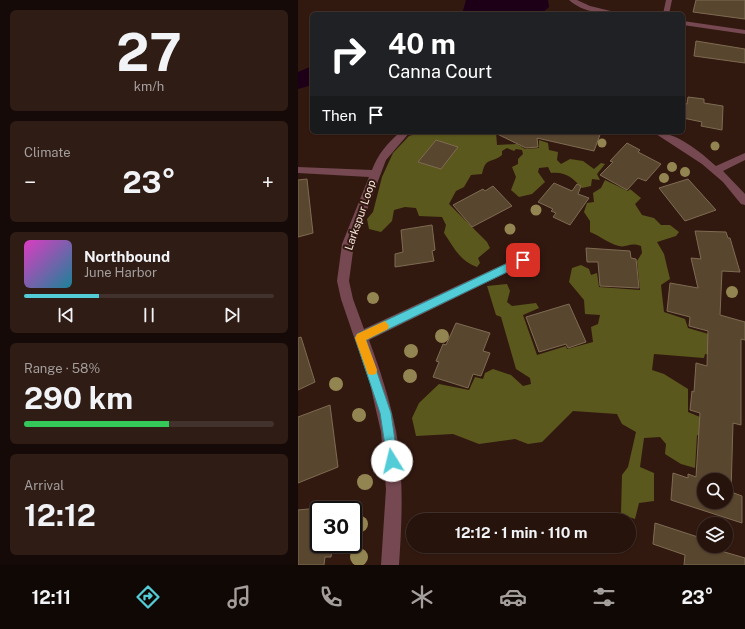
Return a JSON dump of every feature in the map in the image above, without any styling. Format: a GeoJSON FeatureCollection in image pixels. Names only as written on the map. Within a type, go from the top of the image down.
{"type":"FeatureCollection","features":[{"type":"Feature","properties":{"kind":"street"},"geometry":{"type":"LineString","coordinates":[[572,0],[588,8],[609,12]]}},
{"type":"Feature","properties":{"kind":"street"},"geometry":{"type":"LineString","coordinates":[[666,12],[669,0]]}},
{"type":"Feature","properties":{"kind":"street"},"geometry":{"type":"LineString","coordinates":[[685,23],[745,32]]}},
{"type":"Feature","properties":{"kind":"street","name":"Larkspur Loop"},"geometry":{"type":"LineString","coordinates":[[390,565],[394,512],[392,461],[385,413],[343,281],[344,263],[348,244],[374,174],[388,149],[403,134]]}},
{"type":"Feature","properties":{"kind":"street"},"geometry":{"type":"LineString","coordinates":[[662,134],[689,149],[716,170],[745,201]]}},
{"type":"Feature","properties":{"kind":"street"},"geometry":{"type":"LineString","coordinates":[[716,170],[745,156]]}},
{"type":"Feature","properties":{"kind":"street"},"geometry":{"type":"LineString","coordinates":[[298,170],[374,174]]}},
{"type":"Feature","properties":{"kind":"street"},"geometry":{"type":"LineString","coordinates":[[360,338],[523,260]]}},
{"type":"Feature","properties":{"kind":"shaded area"},"geometry":{"type":"Polygon","coordinates":[[[466,0],[548,0],[549,7],[543,12],[463,12],[466,0]]]}},
{"type":"Feature","properties":{"kind":"shaded area"},"geometry":{"type":"Polygon","coordinates":[[[310,67],[310,86],[298,89],[298,72],[310,67]]]}},
{"type":"Feature","properties":{"kind":"shaded area"},"geometry":{"type":"Polygon","coordinates":[[[416,134],[496,134],[497,145],[517,144],[525,149],[539,148],[539,140],[548,143],[549,150],[558,152],[557,160],[561,164],[570,159],[583,161],[594,169],[601,163],[605,164],[597,174],[600,180],[592,179],[591,186],[582,188],[572,178],[565,174],[551,173],[548,167],[539,168],[538,172],[545,182],[532,194],[519,197],[511,190],[516,177],[512,167],[518,164],[518,159],[523,154],[522,150],[516,149],[514,151],[507,148],[502,151],[502,155],[498,158],[487,162],[482,174],[471,175],[464,187],[456,191],[449,204],[487,242],[490,248],[478,258],[480,263],[477,267],[462,258],[454,249],[444,233],[446,225],[442,217],[419,216],[416,208],[405,207],[394,210],[392,221],[381,232],[369,229],[367,219],[373,212],[382,177],[393,153],[409,136],[416,134]]]}},
{"type":"Feature","properties":{"kind":"shaded area"},"geometry":{"type":"Polygon","coordinates":[[[605,180],[628,191],[630,189],[641,198],[635,204],[642,215],[654,218],[661,225],[670,225],[679,232],[676,236],[657,242],[664,254],[670,279],[661,285],[664,312],[685,319],[688,328],[722,338],[724,357],[705,354],[704,358],[654,354],[652,370],[664,374],[688,389],[688,412],[700,417],[716,440],[697,435],[695,468],[681,464],[665,454],[666,444],[660,437],[644,438],[640,467],[654,473],[654,501],[639,503],[636,515],[636,513],[621,513],[622,475],[628,467],[636,432],[622,424],[617,414],[573,411],[542,442],[528,444],[515,439],[479,444],[453,434],[416,436],[412,418],[419,403],[439,384],[469,390],[475,377],[483,379],[485,373],[493,369],[511,375],[523,386],[531,384],[530,378],[516,369],[501,317],[496,315],[487,286],[507,284],[510,291],[507,302],[512,306],[536,303],[539,308],[523,315],[537,355],[566,346],[567,349],[593,342],[591,327],[598,324],[600,315],[585,314],[584,300],[569,282],[572,268],[581,265],[589,269],[591,275],[597,273],[599,287],[640,290],[637,261],[642,253],[641,246],[619,246],[590,232],[590,221],[584,212],[587,203],[594,202],[593,193],[601,188],[605,180]]]}},
{"type":"Feature","properties":{"kind":"building"},"geometry":{"type":"Polygon","coordinates":[[[696,0],[745,0],[745,19],[693,12],[696,0]]]}},
{"type":"Feature","properties":{"kind":"building"},"geometry":{"type":"Polygon","coordinates":[[[696,41],[745,49],[745,63],[694,56],[696,41]]]}},
{"type":"Feature","properties":{"kind":"building"},"geometry":{"type":"Polygon","coordinates":[[[688,97],[704,99],[704,103],[723,106],[722,130],[701,126],[702,122],[685,118],[685,104],[687,104],[688,97]]]}},
{"type":"Feature","properties":{"kind":"building"},"geometry":{"type":"Polygon","coordinates":[[[497,134],[600,134],[594,151],[537,138],[538,147],[526,148],[497,134]]]}},
{"type":"Feature","properties":{"kind":"building"},"geometry":{"type":"Polygon","coordinates":[[[436,140],[458,147],[441,169],[418,162],[436,140]]]}},
{"type":"Feature","properties":{"kind":"building"},"geometry":{"type":"Polygon","coordinates":[[[627,143],[640,150],[638,152],[661,164],[646,181],[638,178],[627,190],[600,175],[613,162],[610,161],[627,143]]]}},
{"type":"Feature","properties":{"kind":"building"},"geometry":{"type":"Polygon","coordinates":[[[307,179],[313,233],[298,237],[298,180],[307,179]]]}},
{"type":"Feature","properties":{"kind":"building"},"geometry":{"type":"Polygon","coordinates":[[[688,179],[716,210],[685,221],[659,188],[688,179]]]}},
{"type":"Feature","properties":{"kind":"building"},"geometry":{"type":"Polygon","coordinates":[[[554,183],[572,191],[577,184],[581,186],[578,194],[589,198],[570,225],[553,217],[556,213],[551,211],[553,209],[538,202],[554,183]]]}},
{"type":"Feature","properties":{"kind":"building"},"geometry":{"type":"Polygon","coordinates":[[[493,186],[512,206],[472,227],[453,205],[483,189],[485,191],[493,186]]]}},
{"type":"Feature","properties":{"kind":"building"},"geometry":{"type":"Polygon","coordinates":[[[432,225],[435,250],[432,251],[434,261],[395,267],[395,254],[403,252],[401,230],[432,225]]]}},
{"type":"Feature","properties":{"kind":"building"},"geometry":{"type":"Polygon","coordinates":[[[695,231],[726,232],[728,238],[730,238],[740,272],[722,271],[720,315],[745,322],[745,340],[741,339],[741,425],[733,423],[732,473],[697,473],[697,508],[671,500],[673,473],[688,478],[688,474],[696,477],[700,413],[690,410],[692,391],[694,392],[696,363],[707,366],[708,331],[689,326],[690,317],[667,311],[670,283],[698,288],[691,258],[701,259],[695,231]]]}},
{"type":"Feature","properties":{"kind":"building"},"geometry":{"type":"Polygon","coordinates":[[[586,248],[630,251],[631,258],[636,259],[639,288],[600,286],[598,262],[587,262],[586,248]]]}},
{"type":"Feature","properties":{"kind":"building"},"geometry":{"type":"Polygon","coordinates":[[[569,304],[586,342],[568,348],[566,344],[539,352],[526,317],[569,304]]]}},
{"type":"Feature","properties":{"kind":"building"},"geometry":{"type":"Polygon","coordinates":[[[456,323],[490,333],[483,351],[490,353],[481,376],[473,374],[468,388],[433,377],[439,362],[436,361],[443,344],[446,345],[456,323]]]}},
{"type":"Feature","properties":{"kind":"building"},"geometry":{"type":"Polygon","coordinates":[[[301,337],[315,382],[298,390],[298,338],[301,337]]]}},
{"type":"Feature","properties":{"kind":"building"},"geometry":{"type":"Polygon","coordinates":[[[330,405],[338,467],[298,483],[298,417],[330,405]]]}},
{"type":"Feature","properties":{"kind":"building"},"geometry":{"type":"Polygon","coordinates":[[[733,493],[742,496],[742,523],[733,520],[733,517],[723,517],[699,509],[733,509],[733,493]]]}},
{"type":"Feature","properties":{"kind":"building"},"geometry":{"type":"Polygon","coordinates":[[[310,509],[310,553],[332,553],[331,557],[325,557],[324,565],[298,565],[298,510],[310,509]]]}},
{"type":"Feature","properties":{"kind":"building"},"geometry":{"type":"Polygon","coordinates":[[[655,523],[697,537],[697,553],[728,553],[745,558],[745,565],[684,565],[685,555],[653,544],[655,523]]]}},
{"type":"Feature","properties":{"kind":"slow traffic"},"geometry":{"type":"LineString","coordinates":[[372,370],[360,338],[385,326]]}},
{"type":"Feature","properties":{"kind":"route"},"geometry":{"type":"LineString","coordinates":[[392,461],[385,413],[373,372],[360,338],[523,260]]}}]}
